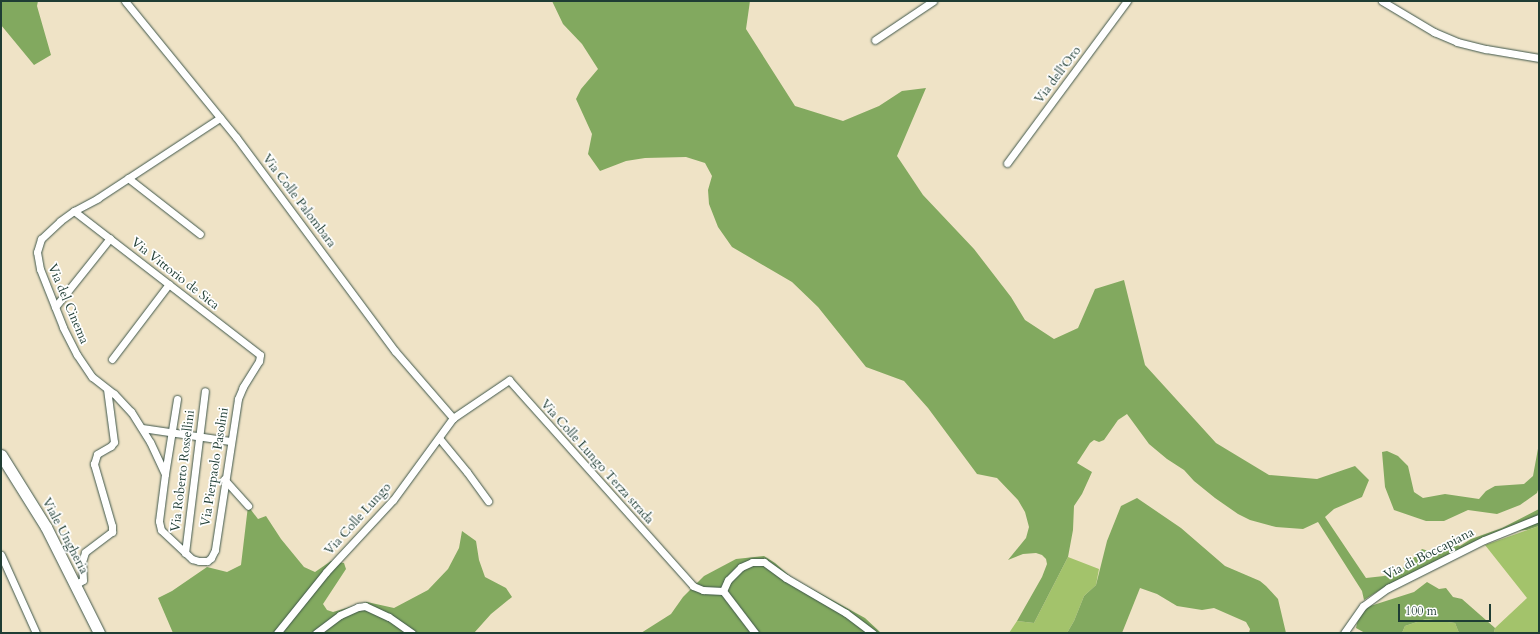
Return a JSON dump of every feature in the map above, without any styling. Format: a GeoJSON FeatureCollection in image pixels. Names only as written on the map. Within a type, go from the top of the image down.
{"type":"FeatureCollection","features":[{"type":"Feature","properties":{"kind":"main road","name":"Viale Ungheria"},"geometry":{"type":"LineString","coordinates":[[1,455],[46,527],[99,633]]}},
{"type":"Feature","properties":{"kind":"street","name":"Via Colle Palombara"},"geometry":{"type":"LineString","coordinates":[[125,1],[220,118],[311,236],[395,351],[452,418]]}},
{"type":"Feature","properties":{"kind":"street"},"geometry":{"type":"LineString","coordinates":[[875,40],[933,1]]}},
{"type":"Feature","properties":{"kind":"street","name":"Via dell'Oro"},"geometry":{"type":"LineString","coordinates":[[1007,163],[1127,1]]}},
{"type":"Feature","properties":{"kind":"street"},"geometry":{"type":"LineString","coordinates":[[1382,1],[1434,32],[1457,42],[1486,49],[1539,58]]}},
{"type":"Feature","properties":{"kind":"street","name":"Via del Cinema"},"geometry":{"type":"LineString","coordinates":[[165,474],[142,428],[126,406],[108,389],[92,377],[83,365],[70,342],[38,265],[37,248],[41,239],[50,229],[220,118]]}},
{"type":"Feature","properties":{"kind":"street"},"geometry":{"type":"LineString","coordinates":[[128,178],[200,234]]}},
{"type":"Feature","properties":{"kind":"street","name":"Via Vittorio de Sica"},"geometry":{"type":"LineString","coordinates":[[74,212],[110,238],[260,356]]}},
{"type":"Feature","properties":{"kind":"street"},"geometry":{"type":"LineString","coordinates":[[55,307],[110,238]]}},
{"type":"Feature","properties":{"kind":"street"},"geometry":{"type":"LineString","coordinates":[[112,359],[169,284]]}},
{"type":"Feature","properties":{"kind":"street","name":"Via Pierpaolo Pasolini"},"geometry":{"type":"LineString","coordinates":[[185,553],[199,561],[207,561],[212,556],[230,440],[240,393],[260,362],[260,356]]}},
{"type":"Feature","properties":{"kind":"street","name":"Via Colle Lungo Terza strada"},"geometry":{"type":"LineString","coordinates":[[452,418],[509,380],[693,586],[703,590],[723,591]]}},
{"type":"Feature","properties":{"kind":"street"},"geometry":{"type":"LineString","coordinates":[[75,585],[83,580],[82,562],[85,552],[109,535],[112,530],[94,464],[97,454],[114,442],[108,389]]}},
{"type":"Feature","properties":{"kind":"street","name":"Via Roberto Rossellini"},"geometry":{"type":"LineString","coordinates":[[185,553],[205,391]]}},
{"type":"Feature","properties":{"kind":"street"},"geometry":{"type":"LineString","coordinates":[[177,399],[165,474],[159,527],[164,535],[185,553]]}},
{"type":"Feature","properties":{"kind":"street","name":"Via Colle Lungo"},"geometry":{"type":"LineString","coordinates":[[277,633],[326,572],[393,500],[452,418]]}},
{"type":"Feature","properties":{"kind":"street"},"geometry":{"type":"LineString","coordinates":[[142,428],[230,440]]}},
{"type":"Feature","properties":{"kind":"street"},"geometry":{"type":"LineString","coordinates":[[439,438],[467,472],[488,501]]}},
{"type":"Feature","properties":{"kind":"street"},"geometry":{"type":"LineString","coordinates":[[224,479],[248,506]]}},
{"type":"Feature","properties":{"kind":"street","name":"Via di Boccapiana"},"geometry":{"type":"LineString","coordinates":[[1344,633],[1363,606],[1388,588],[1484,540],[1539,518]]}},
{"type":"Feature","properties":{"kind":"street"},"geometry":{"type":"LineString","coordinates":[[1,555],[36,633]]}},
{"type":"Feature","properties":{"kind":"street"},"geometry":{"type":"LineString","coordinates":[[755,633],[723,591],[728,580],[741,567],[752,562],[764,562],[786,578],[846,613],[873,633]]}},
{"type":"Feature","properties":{"kind":"street"},"geometry":{"type":"LineString","coordinates":[[1,571],[10,574]]}},
{"type":"Feature","properties":{"kind":"street"},"geometry":{"type":"LineString","coordinates":[[316,633],[340,615],[358,607],[365,606],[390,617],[412,633]]}},
{"type":"Feature","properties":{"kind":"green space"},"geometry":{"type":"Polygon","coordinates":[[[1,1],[38,1],[37,6],[51,55],[34,65],[1,25],[1,1]]]}},
{"type":"Feature","properties":{"kind":"green space"},"geometry":{"type":"Polygon","coordinates":[[[552,1],[750,1],[746,29],[795,106],[843,121],[879,106],[902,91],[926,88],[897,156],[923,195],[974,249],[1011,297],[1025,320],[1054,339],[1078,328],[1095,289],[1124,280],[1145,365],[1216,443],[1269,475],[1317,479],[1355,466],[1369,480],[1362,497],[1334,509],[1325,517],[1366,578],[1384,576],[1405,567],[1422,549],[1435,553],[1449,543],[1460,546],[1471,539],[1502,528],[1539,509],[1539,526],[1527,530],[1501,532],[1472,543],[1386,586],[1364,600],[1362,591],[1318,522],[1303,529],[1276,527],[1250,520],[1238,514],[1215,498],[1194,481],[1184,470],[1167,459],[1149,444],[1127,414],[1118,420],[1104,440],[1099,442],[1094,440],[1090,443],[1077,463],[1092,472],[1082,494],[1074,506],[1073,530],[1068,557],[1034,623],[1017,621],[1042,577],[1047,564],[1046,559],[1042,555],[1036,553],[1023,554],[1008,560],[1026,538],[1029,527],[1025,512],[1018,500],[997,478],[977,474],[928,408],[904,381],[866,367],[818,307],[792,282],[732,247],[718,227],[709,204],[708,190],[712,176],[705,163],[686,157],[645,158],[626,161],[600,171],[588,154],[592,134],[576,99],[581,89],[598,69],[582,44],[563,24],[552,1]]]}},
{"type":"Feature","properties":{"kind":"green space"},"geometry":{"type":"Polygon","coordinates":[[[1539,443],[1539,487],[1537,493],[1520,505],[1497,514],[1468,510],[1444,521],[1426,521],[1394,510],[1385,487],[1382,452],[1387,451],[1398,456],[1408,466],[1414,492],[1423,498],[1445,494],[1479,499],[1486,491],[1495,486],[1524,484],[1533,476],[1539,443]]]}},
{"type":"Feature","properties":{"kind":"green space"},"geometry":{"type":"Polygon","coordinates":[[[1137,498],[1181,528],[1225,566],[1260,581],[1266,586],[1278,599],[1286,633],[1249,633],[1250,629],[1246,622],[1214,608],[1202,610],[1177,606],[1157,594],[1140,588],[1122,633],[1067,633],[1074,621],[1084,596],[1096,585],[1107,541],[1121,506],[1137,498]]]}},
{"type":"Feature","properties":{"kind":"green space"},"geometry":{"type":"Polygon","coordinates":[[[248,506],[258,519],[266,516],[281,539],[304,567],[315,572],[331,561],[344,563],[346,569],[323,604],[327,610],[333,612],[367,602],[394,608],[428,590],[448,569],[459,548],[462,531],[476,541],[479,560],[485,577],[506,588],[512,597],[491,614],[474,633],[173,633],[158,598],[172,591],[207,567],[227,572],[241,565],[248,506]]]}},
{"type":"Feature","properties":{"kind":"green space"},"geometry":{"type":"Polygon","coordinates":[[[1539,526],[1539,633],[1494,633],[1495,628],[1527,598],[1485,545],[1539,526]]]}},
{"type":"Feature","properties":{"kind":"green space"},"geometry":{"type":"Polygon","coordinates":[[[764,556],[775,563],[792,578],[865,618],[881,633],[641,633],[671,614],[683,597],[704,576],[736,559],[764,556]]]}},
{"type":"Feature","properties":{"kind":"green space"},"geometry":{"type":"Polygon","coordinates":[[[1068,557],[1099,569],[1096,585],[1084,596],[1074,621],[1067,633],[1009,633],[1017,621],[1034,623],[1068,557]]]}},
{"type":"Feature","properties":{"kind":"green space"},"geometry":{"type":"Polygon","coordinates":[[[1427,582],[1439,589],[1446,588],[1453,597],[1462,599],[1495,628],[1494,633],[1459,633],[1455,623],[1426,619],[1405,626],[1402,633],[1365,633],[1356,628],[1364,608],[1414,592],[1427,582]]]}},
{"type":"Feature","properties":{"kind":"green space"},"geometry":{"type":"Polygon","coordinates":[[[1426,619],[1455,623],[1459,633],[1402,633],[1405,626],[1426,619]]]}}]}
